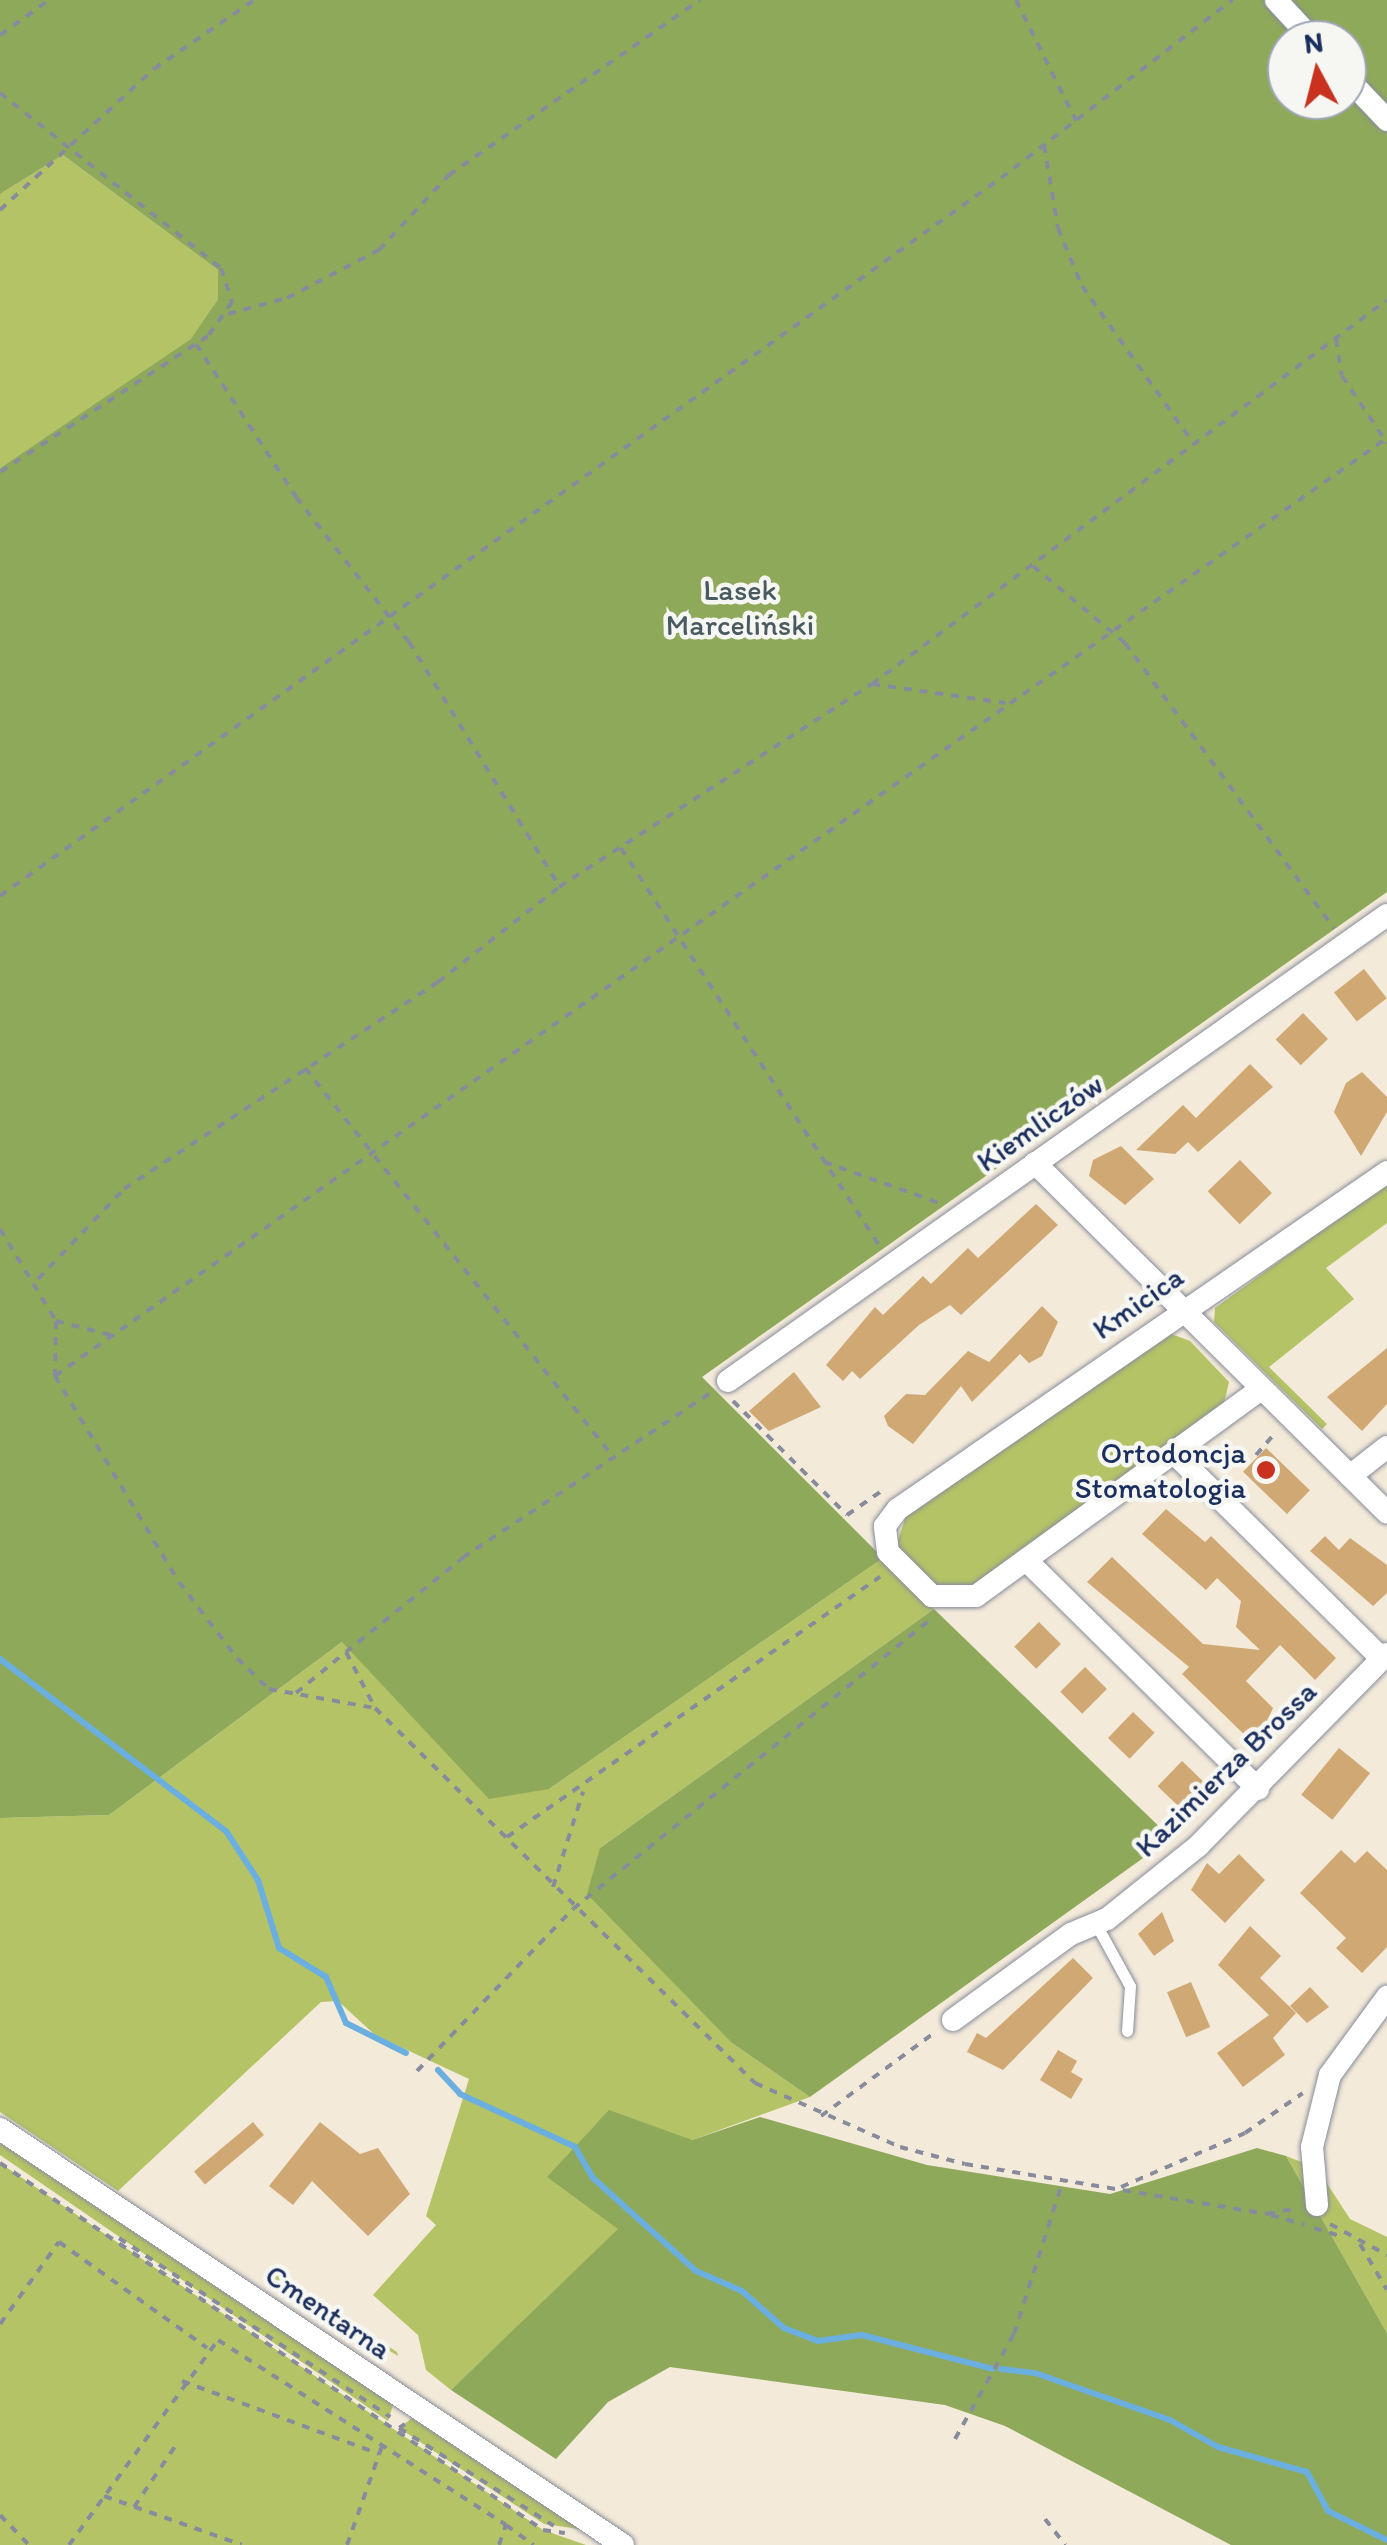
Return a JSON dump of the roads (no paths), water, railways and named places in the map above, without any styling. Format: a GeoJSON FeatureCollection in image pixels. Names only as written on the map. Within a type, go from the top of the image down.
{"type":"FeatureCollection","features":[{"type":"Feature","properties":{"kind":"street"},"geometry":{"type":"LineString","coordinates":[[1276,0],[1294,20]]}},
{"type":"Feature","properties":{"kind":"street"},"geometry":{"type":"LineString","coordinates":[[1367,99],[1387,120]]}},
{"type":"Feature","properties":{"kind":"street","name":"Kiemliczów"},"geometry":{"type":"LineString","coordinates":[[728,1391],[1035,1163],[1387,914]]}},
{"type":"Feature","properties":{"kind":"street"},"geometry":{"type":"LineString","coordinates":[[1035,1163],[1387,1513]]}},
{"type":"Feature","properties":{"kind":"street","name":"Kmicica"},"geometry":{"type":"LineString","coordinates":[[1026,1560],[964,1601],[941,1600],[888,1552],[891,1516],[1180,1310],[1387,1172]]}},
{"type":"Feature","properties":{"kind":"street"},"geometry":{"type":"LineString","coordinates":[[1258,1788],[1026,1560],[1261,1390]]}},
{"type":"Feature","properties":{"kind":"street"},"geometry":{"type":"LineString","coordinates":[[1350,1476],[1387,1448]]}},
{"type":"Feature","properties":{"kind":"street"},"geometry":{"type":"LineString","coordinates":[[1175,1454],[1385,1656]]}},
{"type":"Feature","properties":{"kind":"street","name":"Kazimierza Brossa"},"geometry":{"type":"LineString","coordinates":[[953,2020],[1072,1934],[1097,1926],[1258,1788],[1385,1656]]}},
{"type":"Feature","properties":{"kind":"street"},"geometry":{"type":"LineString","coordinates":[[1317,2204],[1312,2147],[1330,2074],[1377,2026],[1387,1998]]}},
{"type":"Feature","properties":{"kind":"street","name":"Cmentarna"},"geometry":{"type":"LineString","coordinates":[[0,2128],[623,2545]]}},
{"type":"Feature","properties":{"kind":"lane"},"geometry":{"type":"LineString","coordinates":[[1097,1926],[1130,1986],[1128,2031]]}},
{"type":"Feature","properties":{"kind":"waterway"},"geometry":{"type":"LineString","coordinates":[[0,1659],[226,1831],[258,1880],[279,1948],[326,1977],[346,2023],[406,2053]]}},
{"type":"Feature","properties":{"kind":"waterway"},"geometry":{"type":"LineString","coordinates":[[438,2070],[460,2094],[575,2147],[592,2177],[696,2271],[742,2291],[784,2328],[818,2341],[862,2335],[993,2369]]}},
{"type":"Feature","properties":{"kind":"waterway"},"geometry":{"type":"LineString","coordinates":[[1001,2369],[1035,2373],[1170,2420],[1218,2447],[1307,2472],[1328,2511],[1387,2540]]}},
{"type":"Feature","properties":{"kind":"place","name":"Ortodoncja Stomatologia"},"geometry":{"type":"Point","coordinates":[1266,1470]}},
{"type":"Feature","properties":{"kind":"park label","name":"Lasek Marceliński"},"geometry":{"type":"Point","coordinates":[740,607]}}]}
